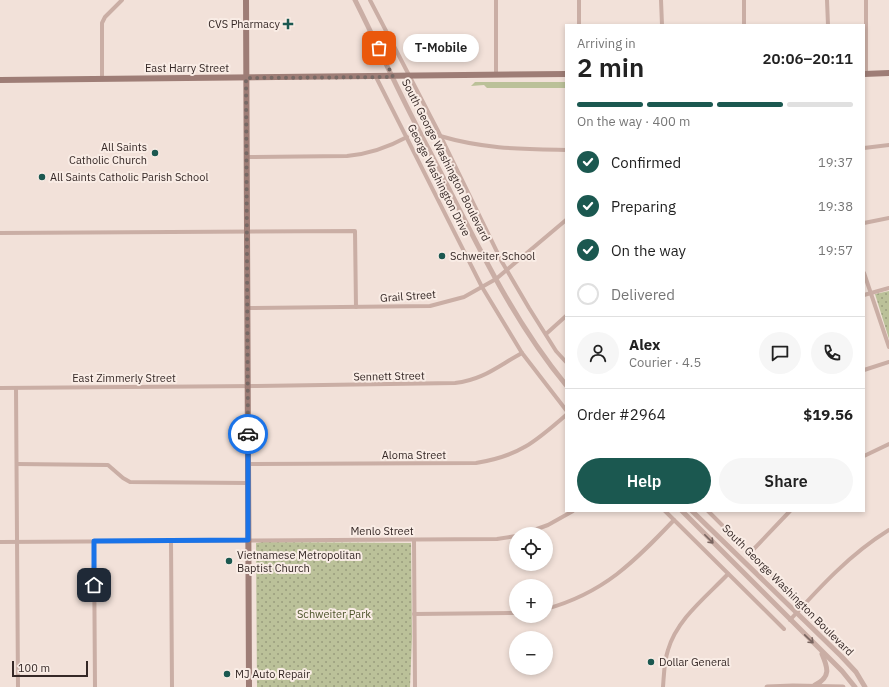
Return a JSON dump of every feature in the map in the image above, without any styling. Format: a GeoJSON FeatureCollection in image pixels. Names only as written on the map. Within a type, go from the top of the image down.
{"type":"FeatureCollection","features":[{"type":"Feature","properties":{"kind":"main road"},"geometry":{"type":"LineString","coordinates":[[246,0],[249,687]]}},
{"type":"Feature","properties":{"kind":"main road"},"geometry":{"type":"LineString","coordinates":[[865,74],[889,73]]}},
{"type":"Feature","properties":{"kind":"main road","name":"East Harry Street"},"geometry":{"type":"LineString","coordinates":[[0,80],[102,78],[409,77],[496,74],[565,74]]}},
{"type":"Feature","properties":{"kind":"street"},"geometry":{"type":"LineString","coordinates":[[102,78],[102,23],[105,17],[122,0]]}},
{"type":"Feature","properties":{"kind":"street","name":"South George Washington Boulevard"},"geometry":{"type":"LineString","coordinates":[[355,0],[408,109],[496,279],[524,327],[549,364],[565,384]]}},
{"type":"Feature","properties":{"kind":"street","name":"George Washington Drive"},"geometry":{"type":"LineString","coordinates":[[370,0],[507,270],[546,334],[565,361]]}},
{"type":"Feature","properties":{"kind":"street"},"geometry":{"type":"LineString","coordinates":[[496,0],[496,74]]}},
{"type":"Feature","properties":{"kind":"street"},"geometry":{"type":"LineString","coordinates":[[579,0],[579,24]]}},
{"type":"Feature","properties":{"kind":"street"},"geometry":{"type":"LineString","coordinates":[[662,0],[662,24]]}},
{"type":"Feature","properties":{"kind":"street"},"geometry":{"type":"LineString","coordinates":[[744,0],[744,24]]}},
{"type":"Feature","properties":{"kind":"street"},"geometry":{"type":"LineString","coordinates":[[828,0],[828,24]]}},
{"type":"Feature","properties":{"kind":"street"},"geometry":{"type":"LineString","coordinates":[[865,74],[866,0]]}},
{"type":"Feature","properties":{"kind":"street","name":"George Washington Drive"},"geometry":{"type":"LineString","coordinates":[[376,77],[482,287],[522,353],[565,409]]}},
{"type":"Feature","properties":{"kind":"street"},"geometry":{"type":"LineString","coordinates":[[440,136],[501,149],[565,150]]}},
{"type":"Feature","properties":{"kind":"street"},"geometry":{"type":"LineString","coordinates":[[247,157],[347,156],[363,154],[389,146],[407,138]]}},
{"type":"Feature","properties":{"kind":"street"},"geometry":{"type":"LineString","coordinates":[[865,148],[889,145]]}},
{"type":"Feature","properties":{"kind":"street"},"geometry":{"type":"LineString","coordinates":[[865,223],[889,218]]}},
{"type":"Feature","properties":{"kind":"street","name":"Grail Street"},"geometry":{"type":"LineString","coordinates":[[248,308],[430,306],[464,297],[496,279],[565,221]]}},
{"type":"Feature","properties":{"kind":"street"},"geometry":{"type":"LineString","coordinates":[[0,233],[355,231],[356,307]]}},
{"type":"Feature","properties":{"kind":"street"},"geometry":{"type":"LineString","coordinates":[[865,276],[889,347]]}},
{"type":"Feature","properties":{"kind":"street"},"geometry":{"type":"LineString","coordinates":[[865,295],[889,288]]}},
{"type":"Feature","properties":{"kind":"street"},"geometry":{"type":"LineString","coordinates":[[546,334],[565,317]]}},
{"type":"Feature","properties":{"kind":"street","name":"Sennett Street"},"geometry":{"type":"LineString","coordinates":[[248,386],[406,385],[467,382],[486,375],[522,353]]}},
{"type":"Feature","properties":{"kind":"street"},"geometry":{"type":"LineString","coordinates":[[865,370],[889,362]]}},
{"type":"Feature","properties":{"kind":"street","name":"East Zimmerly Street"},"geometry":{"type":"LineString","coordinates":[[0,388],[248,386]]}},
{"type":"Feature","properties":{"kind":"street"},"geometry":{"type":"LineString","coordinates":[[16,388],[18,687]]}},
{"type":"Feature","properties":{"kind":"street","name":"Aloma Street"},"geometry":{"type":"LineString","coordinates":[[248,464],[476,463],[491,460],[522,449],[540,438],[565,416]]}},
{"type":"Feature","properties":{"kind":"street"},"geometry":{"type":"LineString","coordinates":[[865,456],[889,444]]}},
{"type":"Feature","properties":{"kind":"street"},"geometry":{"type":"LineString","coordinates":[[17,464],[108,465],[130,482],[248,482]]}},
{"type":"Feature","properties":{"kind":"street"},"geometry":{"type":"LineString","coordinates":[[542,527],[571,512]]}},
{"type":"Feature","properties":{"kind":"street"},"geometry":{"type":"LineString","coordinates":[[666,512],[784,629]]}},
{"type":"Feature","properties":{"kind":"street","name":"South George Washington Boulevard"},"geometry":{"type":"LineString","coordinates":[[683,512],[842,671],[854,687]]}},
{"type":"Feature","properties":{"kind":"street","name":"South George Washington Boulevard"},"geometry":{"type":"LineString","coordinates":[[693,512],[841,656],[856,672],[866,687]]}},
{"type":"Feature","properties":{"kind":"street"},"geometry":{"type":"LineString","coordinates":[[709,512],[792,596]]}},
{"type":"Feature","properties":{"kind":"street"},"geometry":{"type":"LineString","coordinates":[[750,553],[789,512]]}},
{"type":"Feature","properties":{"kind":"street"},"geometry":{"type":"LineString","coordinates":[[553,607],[588,594],[614,577],[637,557],[674,520]]}},
{"type":"Feature","properties":{"kind":"street"},"geometry":{"type":"LineString","coordinates":[[790,620],[846,562],[872,541],[889,530]]}},
{"type":"Feature","properties":{"kind":"street","name":"Menlo Street"},"geometry":{"type":"LineString","coordinates":[[0,542],[414,540],[497,539],[509,537]]}},
{"type":"Feature","properties":{"kind":"street"},"geometry":{"type":"LineString","coordinates":[[171,540],[172,687]]}},
{"type":"Feature","properties":{"kind":"street"},"geometry":{"type":"LineString","coordinates":[[414,540],[414,687]]}},
{"type":"Feature","properties":{"kind":"street"},"geometry":{"type":"LineString","coordinates":[[94,541],[95,687]]}},
{"type":"Feature","properties":{"kind":"street"},"geometry":{"type":"LineString","coordinates":[[664,687],[666,659],[670,643],[675,633],[684,620],[728,574]]}},
{"type":"Feature","properties":{"kind":"street"},"geometry":{"type":"LineString","coordinates":[[414,614],[509,613]]}},
{"type":"Feature","properties":{"kind":"street"},"geometry":{"type":"LineString","coordinates":[[814,686],[822,682],[827,672],[827,665],[821,651]]}},
{"type":"Feature","properties":{"kind":"street"},"geometry":{"type":"LineString","coordinates":[[767,687],[843,687]]}},
{"type":"Feature","properties":{"kind":"green space"},"geometry":{"type":"Polygon","coordinates":[[[475,82],[565,82],[565,88],[487,88],[484,85],[471,86],[475,82]]]}},
{"type":"Feature","properties":{"kind":"green space"},"geometry":{"type":"Polygon","coordinates":[[[889,291],[889,339],[875,294],[889,291]]]}},
{"type":"Feature","properties":{"kind":"green space","name":"Schweiter Park"},"geometry":{"type":"Polygon","coordinates":[[[256,543],[411,543],[412,637],[410,687],[257,687],[256,543]]]}},
{"type":"Feature","properties":{"kind":"way so far"},"geometry":{"type":"LineString","coordinates":[[248,434],[246,78],[393,77],[379,48]]}},
{"type":"Feature","properties":{"kind":"place","name":"CVS Pharmacy"},"geometry":{"type":"Point","coordinates":[288,24]}},
{"type":"Feature","properties":{"kind":"place","name":"T-Mobile"},"geometry":{"type":"Point","coordinates":[379,48]}},
{"type":"Feature","properties":{"kind":"place","name":"All Saints Catholic Church"},"geometry":{"type":"Point","coordinates":[155,153]}},
{"type":"Feature","properties":{"kind":"place","name":"All Saints Catholic Parish School"},"geometry":{"type":"Point","coordinates":[42,177]}},
{"type":"Feature","properties":{"kind":"place","name":"Schweiter School"},"geometry":{"type":"Point","coordinates":[442,256]}},
{"type":"Feature","properties":{"kind":"place","name":"Vietnamese Metropolitan Baptist Church"},"geometry":{"type":"Point","coordinates":[229,561]}},
{"type":"Feature","properties":{"kind":"place","name":"Dollar General"},"geometry":{"type":"Point","coordinates":[651,662]}},
{"type":"Feature","properties":{"kind":"place","name":"MJ Auto Repair"},"geometry":{"type":"Point","coordinates":[227,674]}},
{"type":"Feature","properties":{"kind":"route"},"geometry":{"type":"LineString","coordinates":[[94,585],[94,541],[248,540],[248,434]]}}]}
